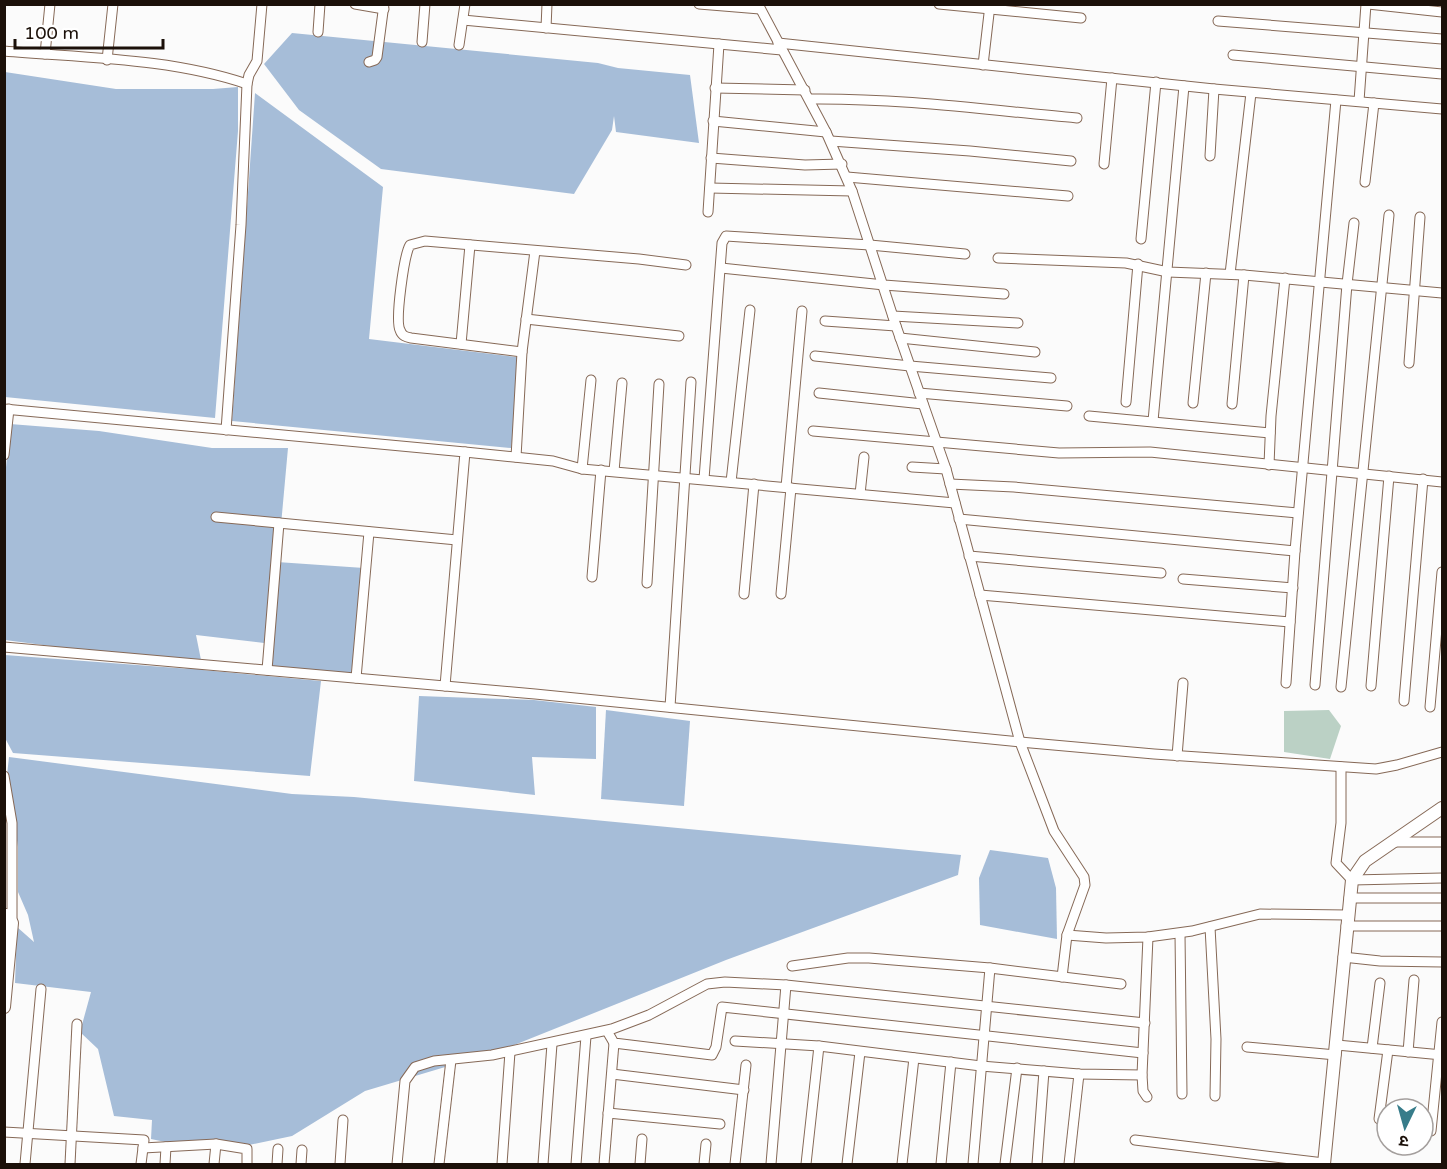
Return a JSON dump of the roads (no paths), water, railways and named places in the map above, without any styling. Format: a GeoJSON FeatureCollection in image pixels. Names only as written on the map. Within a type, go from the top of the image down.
{"type":"FeatureCollection","features":[{"type":"Feature","properties":{"kind":"street"},"geometry":{"type":"LineString","coordinates":[[45,54],[50,4]]}},
{"type":"Feature","properties":{"kind":"street"},"geometry":{"type":"LineString","coordinates":[[107,60],[113,4]]}},
{"type":"Feature","properties":{"kind":"street"},"geometry":{"type":"LineString","coordinates":[[225,430],[241,225],[248,79],[257,61],[262,4]]}},
{"type":"Feature","properties":{"kind":"street"},"geometry":{"type":"LineString","coordinates":[[318,32],[320,4]]}},
{"type":"Feature","properties":{"kind":"street"},"geometry":{"type":"LineString","coordinates":[[355,4],[384,7],[377,57],[369,62]]}},
{"type":"Feature","properties":{"kind":"street"},"geometry":{"type":"LineString","coordinates":[[422,42],[425,4]]}},
{"type":"Feature","properties":{"kind":"street"},"geometry":{"type":"LineString","coordinates":[[459,45],[465,4]]}},
{"type":"Feature","properties":{"kind":"street"},"geometry":{"type":"LineString","coordinates":[[546,28],[547,4]]}},
{"type":"Feature","properties":{"kind":"street"},"geometry":{"type":"LineString","coordinates":[[699,4],[759,7],[810,99],[847,177],[946,469],[1020,742],[1054,831],[1084,877],[1085,885],[1066,935],[1062,977]]}},
{"type":"Feature","properties":{"kind":"street"},"geometry":{"type":"LineString","coordinates":[[939,4],[990,7],[1081,18]]}},
{"type":"Feature","properties":{"kind":"street"},"geometry":{"type":"LineString","coordinates":[[1359,101],[1367,4],[1443,12]]}},
{"type":"Feature","properties":{"kind":"street"},"geometry":{"type":"LineString","coordinates":[[983,65],[990,7]]}},
{"type":"Feature","properties":{"kind":"street"},"geometry":{"type":"LineString","coordinates":[[463,20],[719,44],[780,47],[983,65],[1251,93],[1443,108]]}},
{"type":"Feature","properties":{"kind":"street"},"geometry":{"type":"LineString","coordinates":[[1218,21],[1443,39]]}},
{"type":"Feature","properties":{"kind":"street"},"geometry":{"type":"LineString","coordinates":[[708,212],[719,44]]}},
{"type":"Feature","properties":{"kind":"street"},"geometry":{"type":"LineString","coordinates":[[4,51],[179,66],[248,79]]}},
{"type":"Feature","properties":{"kind":"street"},"geometry":{"type":"LineString","coordinates":[[1233,55],[1443,74]]}},
{"type":"Feature","properties":{"kind":"street"},"geometry":{"type":"LineString","coordinates":[[1104,164],[1112,78]]}},
{"type":"Feature","properties":{"kind":"street"},"geometry":{"type":"LineString","coordinates":[[1141,239],[1156,82]]}},
{"type":"Feature","properties":{"kind":"street"},"geometry":{"type":"LineString","coordinates":[[1153,422],[1184,86]]}},
{"type":"Feature","properties":{"kind":"street"},"geometry":{"type":"LineString","coordinates":[[715,87],[805,90]]}},
{"type":"Feature","properties":{"kind":"street"},"geometry":{"type":"LineString","coordinates":[[1210,156],[1214,89]]}},
{"type":"Feature","properties":{"kind":"street"},"geometry":{"type":"LineString","coordinates":[[1230,274],[1251,93]]}},
{"type":"Feature","properties":{"kind":"street"},"geometry":{"type":"LineString","coordinates":[[810,99],[974,106],[1077,118]]}},
{"type":"Feature","properties":{"kind":"street"},"geometry":{"type":"LineString","coordinates":[[1287,683],[1298,513],[1336,100]]}},
{"type":"Feature","properties":{"kind":"street"},"geometry":{"type":"LineString","coordinates":[[1365,182],[1374,103]]}},
{"type":"Feature","properties":{"kind":"street"},"geometry":{"type":"LineString","coordinates":[[713,121],[826,132]]}},
{"type":"Feature","properties":{"kind":"street"},"geometry":{"type":"LineString","coordinates":[[831,141],[1071,161]]}},
{"type":"Feature","properties":{"kind":"street"},"geometry":{"type":"LineString","coordinates":[[711,158],[805,165],[842,164]]}},
{"type":"Feature","properties":{"kind":"street"},"geometry":{"type":"LineString","coordinates":[[847,177],[1068,196]]}},
{"type":"Feature","properties":{"kind":"street"},"geometry":{"type":"LineString","coordinates":[[710,188],[852,191]]}},
{"type":"Feature","properties":{"kind":"street"},"geometry":{"type":"LineString","coordinates":[[1341,687],[1389,214]]}},
{"type":"Feature","properties":{"kind":"street"},"geometry":{"type":"LineString","coordinates":[[1409,363],[1420,217]]}},
{"type":"Feature","properties":{"kind":"street"},"geometry":{"type":"LineString","coordinates":[[1315,685],[1347,284],[1354,223]]}},
{"type":"Feature","properties":{"kind":"street"},"geometry":{"type":"LineString","coordinates":[[704,479],[722,243],[726,236],[870,244],[966,254]]}},
{"type":"Feature","properties":{"kind":"street"},"geometry":{"type":"LineString","coordinates":[[522,352],[405,337],[399,330],[398,316],[405,259],[410,245],[425,241],[686,265]]}},
{"type":"Feature","properties":{"kind":"street"},"geometry":{"type":"LineString","coordinates":[[461,344],[470,245]]}},
{"type":"Feature","properties":{"kind":"street"},"geometry":{"type":"LineString","coordinates":[[516,457],[522,352],[535,251]]}},
{"type":"Feature","properties":{"kind":"street"},"geometry":{"type":"LineString","coordinates":[[998,258],[1138,264],[1168,272],[1285,278],[1443,293]]}},
{"type":"Feature","properties":{"kind":"street"},"geometry":{"type":"LineString","coordinates":[[1126,402],[1138,264]]}},
{"type":"Feature","properties":{"kind":"street"},"geometry":{"type":"LineString","coordinates":[[721,268],[884,285],[1004,294]]}},
{"type":"Feature","properties":{"kind":"street"},"geometry":{"type":"LineString","coordinates":[[1193,403],[1206,273]]}},
{"type":"Feature","properties":{"kind":"street"},"geometry":{"type":"LineString","coordinates":[[1232,404],[1244,275]]}},
{"type":"Feature","properties":{"kind":"street"},"geometry":{"type":"LineString","coordinates":[[1269,465],[1285,278]]}},
{"type":"Feature","properties":{"kind":"street"},"geometry":{"type":"LineString","coordinates":[[731,482],[750,310]]}},
{"type":"Feature","properties":{"kind":"street"},"geometry":{"type":"LineString","coordinates":[[781,594],[802,311]]}},
{"type":"Feature","properties":{"kind":"street"},"geometry":{"type":"LineString","coordinates":[[526,319],[678,336]]}},
{"type":"Feature","properties":{"kind":"street"},"geometry":{"type":"LineString","coordinates":[[825,321],[1018,323]]}},
{"type":"Feature","properties":{"kind":"street"},"geometry":{"type":"LineString","coordinates":[[900,338],[1035,352]]}},
{"type":"Feature","properties":{"kind":"street"},"geometry":{"type":"LineString","coordinates":[[814,356],[1051,378]]}},
{"type":"Feature","properties":{"kind":"street"},"geometry":{"type":"LineString","coordinates":[[582,469],[591,380]]}},
{"type":"Feature","properties":{"kind":"street"},"geometry":{"type":"LineString","coordinates":[[670,708],[692,382]]}},
{"type":"Feature","properties":{"kind":"street"},"geometry":{"type":"LineString","coordinates":[[614,471],[622,383]]}},
{"type":"Feature","properties":{"kind":"street"},"geometry":{"type":"LineString","coordinates":[[647,583],[659,384]]}},
{"type":"Feature","properties":{"kind":"street"},"geometry":{"type":"LineString","coordinates":[[819,393],[923,404]]}},
{"type":"Feature","properties":{"kind":"street"},"geometry":{"type":"LineString","coordinates":[[919,393],[1067,406]]}},
{"type":"Feature","properties":{"kind":"street"},"geometry":{"type":"LineString","coordinates":[[4,455],[7,409],[516,457],[553,461],[582,469],[602,471],[955,503]]}},
{"type":"Feature","properties":{"kind":"street"},"geometry":{"type":"LineString","coordinates":[[1089,416],[1270,433]]}},
{"type":"Feature","properties":{"kind":"street"},"geometry":{"type":"LineString","coordinates":[[813,431],[1059,453],[1150,452],[1443,482]]}},
{"type":"Feature","properties":{"kind":"street"},"geometry":{"type":"LineString","coordinates":[[445,686],[465,452]]}},
{"type":"Feature","properties":{"kind":"street"},"geometry":{"type":"LineString","coordinates":[[860,494],[864,457]]}},
{"type":"Feature","properties":{"kind":"street"},"geometry":{"type":"LineString","coordinates":[[912,467],[946,469]]}},
{"type":"Feature","properties":{"kind":"street"},"geometry":{"type":"LineString","coordinates":[[592,577],[602,471]]}},
{"type":"Feature","properties":{"kind":"street"},"geometry":{"type":"LineString","coordinates":[[1371,686],[1389,476]]}},
{"type":"Feature","properties":{"kind":"street"},"geometry":{"type":"LineString","coordinates":[[1404,701],[1423,479]]}},
{"type":"Feature","properties":{"kind":"street"},"geometry":{"type":"LineString","coordinates":[[744,594],[754,484]]}},
{"type":"Feature","properties":{"kind":"street"},"geometry":{"type":"LineString","coordinates":[[950,484],[997,485],[1298,513]]}},
{"type":"Feature","properties":{"kind":"street"},"geometry":{"type":"LineString","coordinates":[[216,517],[458,540]]}},
{"type":"Feature","properties":{"kind":"street"},"geometry":{"type":"LineString","coordinates":[[959,519],[1295,551]]}},
{"type":"Feature","properties":{"kind":"street"},"geometry":{"type":"LineString","coordinates":[[267,670],[279,523]]}},
{"type":"Feature","properties":{"kind":"street"},"geometry":{"type":"LineString","coordinates":[[356,678],[369,532]]}},
{"type":"Feature","properties":{"kind":"street"},"geometry":{"type":"LineString","coordinates":[[969,556],[1161,573]]}},
{"type":"Feature","properties":{"kind":"street"},"geometry":{"type":"LineString","coordinates":[[1430,707],[1443,572]]}},
{"type":"Feature","properties":{"kind":"street"},"geometry":{"type":"LineString","coordinates":[[1184,579],[1293,588]]}},
{"type":"Feature","properties":{"kind":"street"},"geometry":{"type":"LineString","coordinates":[[981,595],[1290,622]]}},
{"type":"Feature","properties":{"kind":"street"},"geometry":{"type":"LineString","coordinates":[[4,647],[445,686],[1177,756],[1376,769],[1443,752]]}},
{"type":"Feature","properties":{"kind":"street"},"geometry":{"type":"LineString","coordinates":[[1177,756],[1183,683]]}},
{"type":"Feature","properties":{"kind":"street"},"geometry":{"type":"LineString","coordinates":[[1341,767],[1341,823],[1336,863],[1352,880],[1443,878]]}},
{"type":"Feature","properties":{"kind":"street"},"geometry":{"type":"LineString","coordinates":[[4,776],[12,823],[4,1007]]}},
{"type":"Feature","properties":{"kind":"street"},"geometry":{"type":"LineString","coordinates":[[1135,1140],[1324,1164],[1352,880],[1365,861],[1437,817],[1443,808]]}},
{"type":"Feature","properties":{"kind":"street"},"geometry":{"type":"LineString","coordinates":[[1395,842],[1443,842]]}},
{"type":"Feature","properties":{"kind":"street"},"geometry":{"type":"LineString","coordinates":[[1349,898],[1443,898]]}},
{"type":"Feature","properties":{"kind":"street"},"geometry":{"type":"LineString","coordinates":[[1066,935],[1107,938],[1180,934],[1260,915],[1443,926]]}},
{"type":"Feature","properties":{"kind":"street"},"geometry":{"type":"LineString","coordinates":[[1210,927],[1216,1039],[1215,1096]]}},
{"type":"Feature","properties":{"kind":"street"},"geometry":{"type":"LineString","coordinates":[[1180,934],[1182,1094]]}},
{"type":"Feature","properties":{"kind":"street"},"geometry":{"type":"LineString","coordinates":[[1147,1097],[1143,1090],[1142,1075],[1149,937]]}},
{"type":"Feature","properties":{"kind":"street"},"geometry":{"type":"LineString","coordinates":[[1343,957],[1380,961],[1443,962]]}},
{"type":"Feature","properties":{"kind":"street"},"geometry":{"type":"LineString","coordinates":[[792,966],[840,959],[869,958],[990,968],[1121,984]]}},
{"type":"Feature","properties":{"kind":"street"},"geometry":{"type":"LineString","coordinates":[[973,1164],[990,968]]}},
{"type":"Feature","properties":{"kind":"street"},"geometry":{"type":"LineString","coordinates":[[1408,1052],[1414,980]]}},
{"type":"Feature","properties":{"kind":"street"},"geometry":{"type":"LineString","coordinates":[[397,1164],[403,1092],[408,1074],[415,1067],[510,1052],[607,1031],[649,1015],[707,984],[725,982],[786,985],[1145,1023]]}},
{"type":"Feature","properties":{"kind":"street"},"geometry":{"type":"LineString","coordinates":[[1372,1048],[1380,983]]}},
{"type":"Feature","properties":{"kind":"street"},"geometry":{"type":"LineString","coordinates":[[771,1164],[786,985]]}},
{"type":"Feature","properties":{"kind":"street"},"geometry":{"type":"LineString","coordinates":[[25,1164],[41,989]]}},
{"type":"Feature","properties":{"kind":"street"},"geometry":{"type":"LineString","coordinates":[[614,1044],[712,1054],[715,1052],[722,1007],[1143,1053]]}},
{"type":"Feature","properties":{"kind":"street"},"geometry":{"type":"LineString","coordinates":[[1438,1113],[1443,1022]]}},
{"type":"Feature","properties":{"kind":"street"},"geometry":{"type":"LineString","coordinates":[[70,1164],[77,1024]]}},
{"type":"Feature","properties":{"kind":"street"},"geometry":{"type":"LineString","coordinates":[[604,1164],[614,1044],[607,1031]]}},
{"type":"Feature","properties":{"kind":"street"},"geometry":{"type":"LineString","coordinates":[[576,1164],[586,1036]]}},
{"type":"Feature","properties":{"kind":"street"},"geometry":{"type":"LineString","coordinates":[[735,1041],[819,1046],[981,1066],[1079,1074],[1142,1075]]}},
{"type":"Feature","properties":{"kind":"street"},"geometry":{"type":"LineString","coordinates":[[543,1164],[552,1044]]}},
{"type":"Feature","properties":{"kind":"street"},"geometry":{"type":"LineString","coordinates":[[806,1164],[819,1046]]}},
{"type":"Feature","properties":{"kind":"street"},"geometry":{"type":"LineString","coordinates":[[1247,1047],[1336,1050],[1372,1048],[1441,1054]]}},
{"type":"Feature","properties":{"kind":"street"},"geometry":{"type":"LineString","coordinates":[[1381,1097],[1388,1050]]}},
{"type":"Feature","properties":{"kind":"street"},"geometry":{"type":"LineString","coordinates":[[502,1164],[510,1052]]}},
{"type":"Feature","properties":{"kind":"street"},"geometry":{"type":"LineString","coordinates":[[847,1164],[860,1052]]}},
{"type":"Feature","properties":{"kind":"street"},"geometry":{"type":"LineString","coordinates":[[902,1164],[914,1058]]}},
{"type":"Feature","properties":{"kind":"street"},"geometry":{"type":"LineString","coordinates":[[439,1164],[451,1060]]}},
{"type":"Feature","properties":{"kind":"street"},"geometry":{"type":"LineString","coordinates":[[941,1164],[951,1062]]}},
{"type":"Feature","properties":{"kind":"street"},"geometry":{"type":"LineString","coordinates":[[735,1164],[746,1065]]}},
{"type":"Feature","properties":{"kind":"street"},"geometry":{"type":"LineString","coordinates":[[1005,1164],[1017,1068]]}},
{"type":"Feature","properties":{"kind":"street"},"geometry":{"type":"LineString","coordinates":[[1037,1164],[1044,1071]]}},
{"type":"Feature","properties":{"kind":"street"},"geometry":{"type":"LineString","coordinates":[[612,1074],[744,1090]]}},
{"type":"Feature","properties":{"kind":"street"},"geometry":{"type":"LineString","coordinates":[[1070,1164],[1079,1074]]}},
{"type":"Feature","properties":{"kind":"street"},"geometry":{"type":"LineString","coordinates":[[608,1113],[720,1124]]}},
{"type":"Feature","properties":{"kind":"street"},"geometry":{"type":"LineString","coordinates":[[340,1164],[343,1120]]}},
{"type":"Feature","properties":{"kind":"street"},"geometry":{"type":"LineString","coordinates":[[4,1132],[144,1140],[141,1164]]}},
{"type":"Feature","properties":{"kind":"street"},"geometry":{"type":"LineString","coordinates":[[640,1164],[642,1139]]}},
{"type":"Feature","properties":{"kind":"street"},"geometry":{"type":"LineString","coordinates":[[143,1148],[216,1144],[247,1149],[246,1164]]}},
{"type":"Feature","properties":{"kind":"street"},"geometry":{"type":"LineString","coordinates":[[214,1164],[216,1144]]}},
{"type":"Feature","properties":{"kind":"street"},"geometry":{"type":"LineString","coordinates":[[704,1164],[706,1144]]}},
{"type":"Feature","properties":{"kind":"street"},"geometry":{"type":"LineString","coordinates":[[165,1164],[166,1147]]}},
{"type":"Feature","properties":{"kind":"street"},"geometry":{"type":"LineString","coordinates":[[277,1164],[278,1149]]}},
{"type":"Feature","properties":{"kind":"street"},"geometry":{"type":"LineString","coordinates":[[301,1164],[302,1150]]}},
{"type":"Feature","properties":{"kind":"water"},"geometry":{"type":"Polygon","coordinates":[[[292,33],[598,63],[618,68],[690,75],[699,143],[616,132],[614,116],[612,130],[574,194],[381,169],[299,110],[264,64],[292,33]]]}},
{"type":"Feature","properties":{"kind":"water"},"geometry":{"type":"Polygon","coordinates":[[[5,72],[116,89],[238,87],[238,131],[215,418],[5,397],[5,72]]]}},
{"type":"Feature","properties":{"kind":"water"},"geometry":{"type":"Polygon","coordinates":[[[255,93],[383,187],[369,339],[524,358],[511,448],[232,421],[255,93]]]}},
{"type":"Feature","properties":{"kind":"water"},"geometry":{"type":"Polygon","coordinates":[[[10,424],[99,431],[212,448],[288,448],[280,536],[264,643],[196,635],[203,670],[321,681],[310,776],[13,753],[5,738],[5,655],[190,669],[81,650],[5,640],[4,489],[10,424]]]}},
{"type":"Feature","properties":{"kind":"water"},"geometry":{"type":"Polygon","coordinates":[[[277,562],[364,568],[351,674],[268,666],[277,562]]]}},
{"type":"Feature","properties":{"kind":"water"},"geometry":{"type":"Polygon","coordinates":[[[419,696],[534,700],[596,707],[596,759],[532,757],[535,795],[414,781],[419,696]]]}},
{"type":"Feature","properties":{"kind":"water"},"geometry":{"type":"Polygon","coordinates":[[[606,710],[690,721],[684,806],[601,799],[606,710]]]}},
{"type":"Feature","properties":{"kind":"water"},"geometry":{"type":"Polygon","coordinates":[[[9,757],[292,794],[354,797],[961,855],[958,875],[726,960],[502,1050],[365,1091],[292,1136],[244,1146],[180,1145],[151,1139],[152,1120],[114,1116],[98,1049],[80,1032],[91,992],[15,983],[17,927],[34,942],[28,915],[18,892],[18,847],[7,775],[9,757]]]}},
{"type":"Feature","properties":{"kind":"water"},"geometry":{"type":"Polygon","coordinates":[[[990,850],[1048,858],[1056,888],[1057,939],[980,925],[979,878],[990,850]]]}}]}
